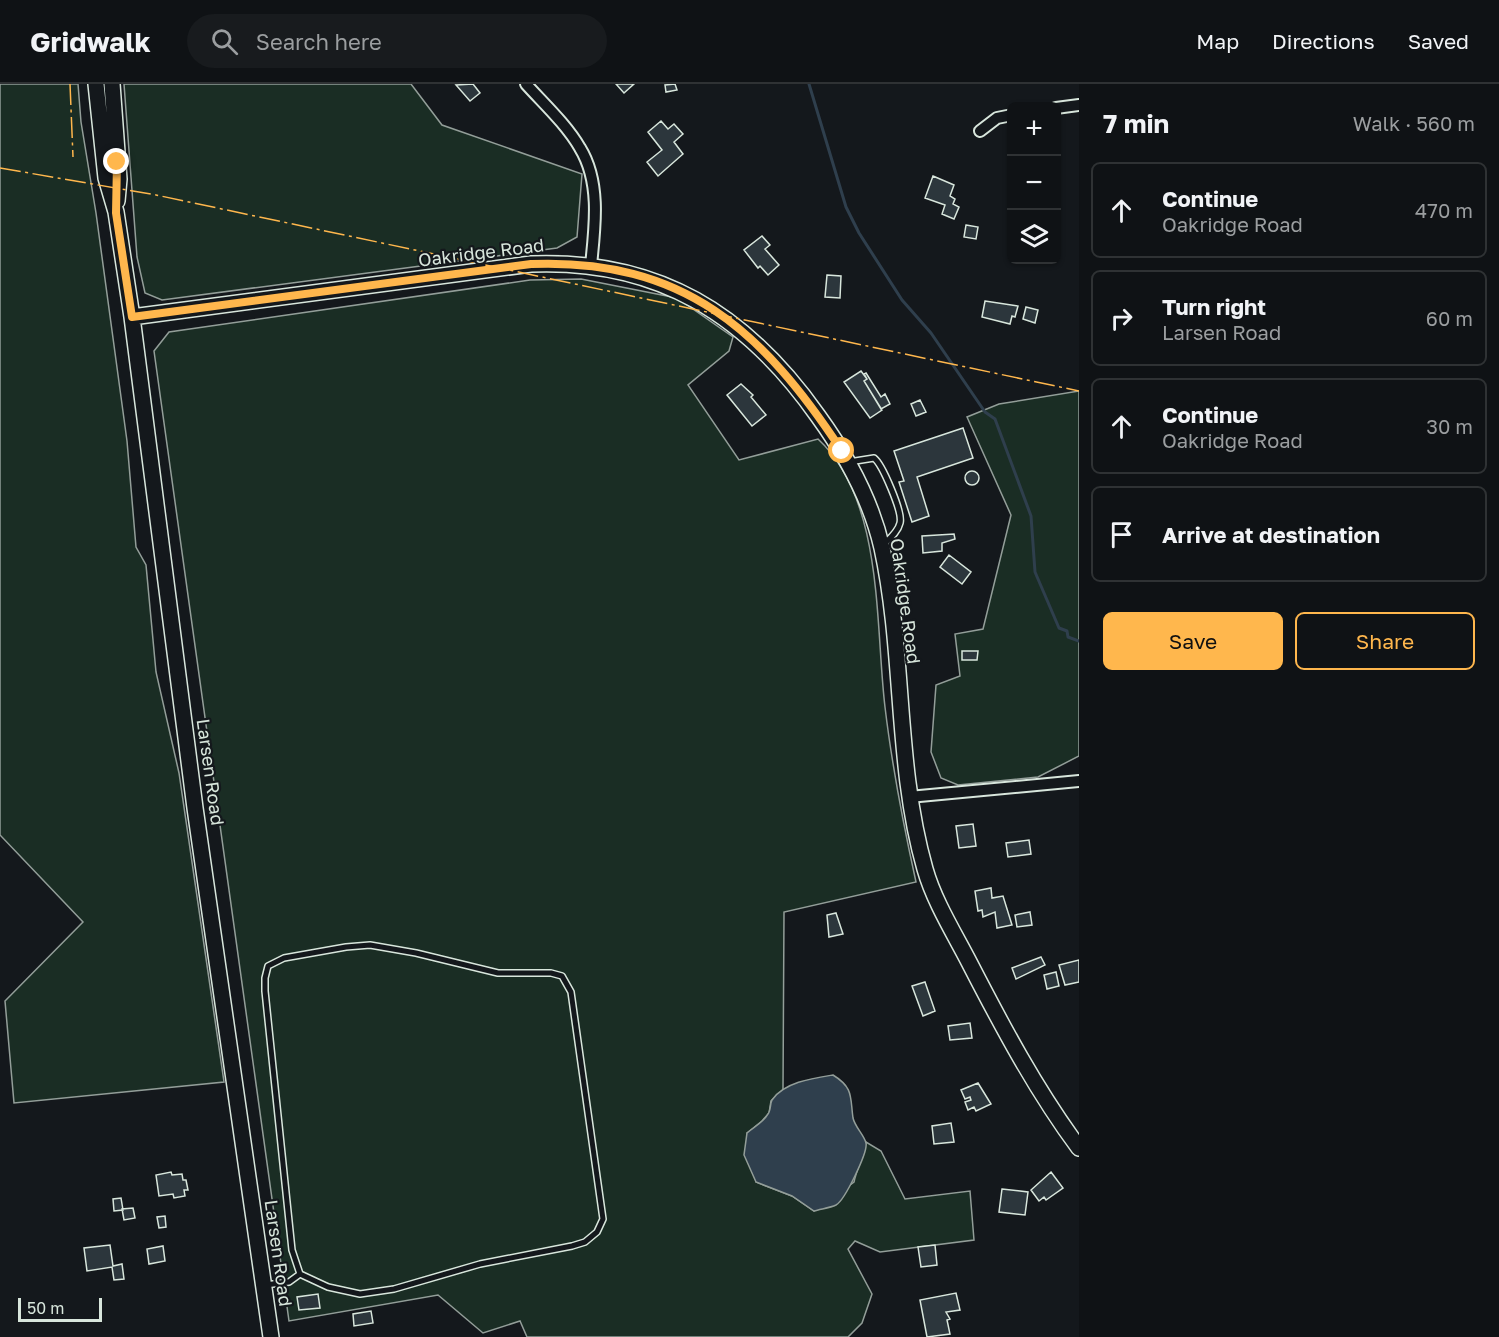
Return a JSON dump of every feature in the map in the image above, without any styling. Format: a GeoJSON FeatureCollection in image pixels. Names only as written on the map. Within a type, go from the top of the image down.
{"type":"FeatureCollection","features":[{"type":"Feature","properties":{"kind":"street"},"geometry":{"type":"LineString","coordinates":[[96,84],[106,178],[116,213]]}},
{"type":"Feature","properties":{"kind":"street"},"geometry":{"type":"LineString","coordinates":[[112,84],[118,179],[116,213]]}},
{"type":"Feature","properties":{"kind":"street"},"geometry":{"type":"LineString","coordinates":[[526,84],[568,131],[581,148],[588,165],[595,204],[591,265]]}},
{"type":"Feature","properties":{"kind":"street"},"geometry":{"type":"LineString","coordinates":[[1061,107],[1079,105]]}},
{"type":"Feature","properties":{"kind":"street"},"geometry":{"type":"LineString","coordinates":[[980,131],[997,118],[1007,116]]}},
{"type":"Feature","properties":{"kind":"street","name":"Larsen Road"},"geometry":{"type":"LineString","coordinates":[[116,213],[132,317],[195,808],[271,1337]]}},
{"type":"Feature","properties":{"kind":"street","name":"Oakridge Road"},"geometry":{"type":"LineString","coordinates":[[132,317],[531,264],[591,265],[622,271],[676,289],[728,319],[770,356],[803,393],[849,462],[870,507],[882,546],[890,602],[909,797],[927,874],[956,937],[1035,1085],[1079,1148]]}},
{"type":"Feature","properties":{"kind":"street"},"geometry":{"type":"LineString","coordinates":[[909,797],[1079,781]]}},
{"type":"Feature","properties":{"kind":"lane"},"geometry":{"type":"LineString","coordinates":[[849,462],[869,458],[878,460],[900,515],[900,524],[896,533],[882,546]]}},
{"type":"Feature","properties":{"kind":"lane"},"geometry":{"type":"LineString","coordinates":[[370,945],[416,953],[489,972],[523,975],[551,973],[562,976],[571,992],[598,1173],[603,1219],[597,1232],[585,1242],[572,1246],[480,1264],[375,1292],[348,1293],[300,1274],[292,1250],[285,1190],[265,991],[268,966],[284,958],[370,945]]}},
{"type":"Feature","properties":{"kind":"lane"},"geometry":{"type":"LineString","coordinates":[[263,1285],[289,1282],[300,1274]]}},
{"type":"Feature","properties":{"kind":"green space"},"geometry":{"type":"Polygon","coordinates":[[[0,84],[78,84],[81,122],[96,213],[127,441],[136,547],[146,565],[156,672],[179,773],[224,1082],[14,1103],[5,1001],[83,922],[0,835],[0,84]]]}},
{"type":"Feature","properties":{"kind":"green space"},"geometry":{"type":"Polygon","coordinates":[[[124,84],[411,84],[442,125],[582,174],[577,237],[557,248],[162,300],[145,293],[137,257],[124,84]]]}},
{"type":"Feature","properties":{"kind":"green space"},"geometry":{"type":"Polygon","coordinates":[[[581,279],[677,298],[733,337],[729,351],[688,385],[739,460],[818,439],[839,465],[855,495],[866,529],[873,565],[888,729],[898,794],[916,882],[784,912],[783,1090],[771,1101],[769,1113],[747,1133],[756,1182],[792,1196],[814,1211],[854,1182],[866,1142],[881,1151],[905,1199],[970,1191],[974,1240],[880,1252],[855,1241],[848,1249],[872,1294],[862,1323],[848,1337],[527,1337],[520,1321],[483,1333],[438,1295],[289,1321],[154,351],[169,332],[530,280],[581,279]]]}},
{"type":"Feature","properties":{"kind":"green space"},"geometry":{"type":"Polygon","coordinates":[[[1079,391],[1079,756],[1038,777],[958,785],[941,778],[931,752],[936,685],[960,676],[955,634],[983,629],[1011,515],[967,417],[999,404],[1079,391]]]}},
{"type":"Feature","properties":{"kind":"water"},"geometry":{"type":"Polygon","coordinates":[[[833,1075],[845,1084],[850,1093],[853,1118],[865,1140],[866,1148],[855,1176],[840,1201],[834,1206],[814,1211],[792,1196],[756,1182],[744,1155],[747,1133],[766,1117],[772,1100],[784,1089],[800,1082],[833,1075]]]}},
{"type":"Feature","properties":{"kind":"building"},"geometry":{"type":"Polygon","coordinates":[[[473,84],[480,93],[470,101],[456,85],[473,84]]]}},
{"type":"Feature","properties":{"kind":"building"},"geometry":{"type":"Polygon","coordinates":[[[616,84],[634,84],[624,93],[616,84]]]}},
{"type":"Feature","properties":{"kind":"building"},"geometry":{"type":"Polygon","coordinates":[[[675,84],[677,90],[666,92],[665,85],[675,84]]]}},
{"type":"Feature","properties":{"kind":"building"},"geometry":{"type":"Polygon","coordinates":[[[661,121],[668,129],[674,124],[683,134],[674,142],[683,154],[658,176],[647,162],[662,150],[648,132],[661,121]]]}},
{"type":"Feature","properties":{"kind":"building"},"geometry":{"type":"Polygon","coordinates":[[[933,176],[954,185],[950,196],[955,199],[953,204],[959,207],[954,219],[942,214],[945,205],[925,198],[933,176]]]}},
{"type":"Feature","properties":{"kind":"building"},"geometry":{"type":"Polygon","coordinates":[[[966,225],[978,227],[976,239],[964,237],[966,225]]]}},
{"type":"Feature","properties":{"kind":"building"},"geometry":{"type":"Polygon","coordinates":[[[762,236],[770,245],[765,249],[779,265],[768,275],[760,266],[758,268],[744,250],[762,236]]]}},
{"type":"Feature","properties":{"kind":"building"},"geometry":{"type":"Polygon","coordinates":[[[827,275],[841,276],[840,298],[825,297],[827,275]]]}},
{"type":"Feature","properties":{"kind":"building"},"geometry":{"type":"Polygon","coordinates":[[[985,301],[1018,306],[1015,317],[1012,316],[1010,324],[982,317],[985,301]]]}},
{"type":"Feature","properties":{"kind":"building"},"geometry":{"type":"Polygon","coordinates":[[[1026,307],[1038,310],[1035,323],[1023,319],[1026,307]]]}},
{"type":"Feature","properties":{"kind":"building"},"geometry":{"type":"Polygon","coordinates":[[[861,371],[867,379],[864,381],[882,410],[870,418],[844,382],[861,371]]]}},
{"type":"Feature","properties":{"kind":"building"},"geometry":{"type":"Polygon","coordinates":[[[866,373],[881,397],[885,394],[890,404],[881,409],[864,381],[867,379],[864,374],[866,373]]]}},
{"type":"Feature","properties":{"kind":"building"},"geometry":{"type":"Polygon","coordinates":[[[741,384],[753,395],[751,397],[766,415],[752,426],[727,395],[741,384]]]}},
{"type":"Feature","properties":{"kind":"building"},"geometry":{"type":"Polygon","coordinates":[[[920,400],[926,412],[916,416],[911,404],[920,400]]]}},
{"type":"Feature","properties":{"kind":"building"},"geometry":{"type":"Polygon","coordinates":[[[963,428],[973,458],[917,477],[929,516],[912,522],[899,482],[904,481],[894,451],[963,428]]]}},
{"type":"Feature","properties":{"kind":"building"},"geometry":{"type":"Polygon","coordinates":[[[972,471],[977,473],[979,478],[977,483],[972,485],[967,483],[965,478],[967,473],[972,471]]]}},
{"type":"Feature","properties":{"kind":"building"},"geometry":{"type":"Polygon","coordinates":[[[954,534],[955,539],[942,543],[942,551],[923,553],[922,536],[954,534]]]}},
{"type":"Feature","properties":{"kind":"building"},"geometry":{"type":"Polygon","coordinates":[[[949,555],[971,572],[962,584],[940,567],[949,555]]]}},
{"type":"Feature","properties":{"kind":"building"},"geometry":{"type":"Polygon","coordinates":[[[962,651],[978,651],[977,660],[962,660],[962,651]]]}},
{"type":"Feature","properties":{"kind":"building"},"geometry":{"type":"Polygon","coordinates":[[[973,824],[976,846],[959,848],[956,826],[973,824]]]}},
{"type":"Feature","properties":{"kind":"building"},"geometry":{"type":"Polygon","coordinates":[[[1029,840],[1031,854],[1008,857],[1006,843],[1029,840]]]}},
{"type":"Feature","properties":{"kind":"building"},"geometry":{"type":"Polygon","coordinates":[[[991,888],[992,898],[1003,896],[1012,925],[997,928],[995,912],[983,917],[982,910],[978,911],[975,891],[991,888]]]}},
{"type":"Feature","properties":{"kind":"building"},"geometry":{"type":"Polygon","coordinates":[[[1030,912],[1032,925],[1017,927],[1015,915],[1030,912]]]}},
{"type":"Feature","properties":{"kind":"building"},"geometry":{"type":"Polygon","coordinates":[[[836,913],[843,934],[829,937],[827,915],[836,913]]]}},
{"type":"Feature","properties":{"kind":"building"},"geometry":{"type":"Polygon","coordinates":[[[1041,957],[1045,965],[1016,979],[1012,968],[1041,957]]]}},
{"type":"Feature","properties":{"kind":"building"},"geometry":{"type":"Polygon","coordinates":[[[1079,960],[1079,982],[1065,985],[1059,965],[1079,960]]]}},
{"type":"Feature","properties":{"kind":"building"},"geometry":{"type":"Polygon","coordinates":[[[1056,972],[1059,986],[1047,989],[1044,975],[1056,972]]]}},
{"type":"Feature","properties":{"kind":"building"},"geometry":{"type":"Polygon","coordinates":[[[925,982],[935,1011],[923,1016],[912,986],[925,982]]]}},
{"type":"Feature","properties":{"kind":"building"},"geometry":{"type":"Polygon","coordinates":[[[970,1023],[972,1038],[950,1040],[948,1026],[970,1023]]]}},
{"type":"Feature","properties":{"kind":"building"},"geometry":{"type":"Polygon","coordinates":[[[978,1083],[991,1104],[976,1111],[974,1107],[968,1110],[965,1102],[971,1100],[970,1097],[965,1099],[961,1090],[978,1083]]]}},
{"type":"Feature","properties":{"kind":"building"},"geometry":{"type":"Polygon","coordinates":[[[951,1123],[954,1142],[934,1144],[932,1126],[951,1123]]]}},
{"type":"Feature","properties":{"kind":"building"},"geometry":{"type":"Polygon","coordinates":[[[171,1172],[172,1175],[182,1174],[183,1180],[186,1180],[188,1190],[184,1190],[185,1196],[174,1198],[173,1194],[159,1196],[156,1175],[171,1172]]]}},
{"type":"Feature","properties":{"kind":"building"},"geometry":{"type":"Polygon","coordinates":[[[1051,1172],[1063,1188],[1046,1200],[1044,1197],[1039,1201],[1031,1190],[1051,1172]]]}},
{"type":"Feature","properties":{"kind":"building"},"geometry":{"type":"Polygon","coordinates":[[[1002,1189],[1028,1192],[1025,1215],[999,1212],[1002,1189]]]}},
{"type":"Feature","properties":{"kind":"building"},"geometry":{"type":"Polygon","coordinates":[[[121,1198],[123,1210],[114,1211],[113,1199],[121,1198]]]}},
{"type":"Feature","properties":{"kind":"building"},"geometry":{"type":"Polygon","coordinates":[[[133,1208],[135,1218],[124,1220],[122,1209],[133,1208]]]}},
{"type":"Feature","properties":{"kind":"building"},"geometry":{"type":"Polygon","coordinates":[[[165,1216],[166,1227],[159,1228],[157,1217],[165,1216]]]}},
{"type":"Feature","properties":{"kind":"building"},"geometry":{"type":"Polygon","coordinates":[[[110,1245],[113,1266],[122,1264],[124,1279],[114,1280],[112,1267],[87,1271],[84,1248],[110,1245]]]}},
{"type":"Feature","properties":{"kind":"building"},"geometry":{"type":"Polygon","coordinates":[[[935,1245],[937,1265],[921,1267],[918,1247],[935,1245]]]}},
{"type":"Feature","properties":{"kind":"building"},"geometry":{"type":"Polygon","coordinates":[[[163,1246],[165,1261],[149,1264],[147,1249],[163,1246]]]}},
{"type":"Feature","properties":{"kind":"building"},"geometry":{"type":"Polygon","coordinates":[[[956,1293],[960,1310],[946,1312],[950,1319],[947,1320],[950,1334],[927,1337],[920,1300],[956,1293]]]}},
{"type":"Feature","properties":{"kind":"building"},"geometry":{"type":"Polygon","coordinates":[[[318,1294],[320,1308],[299,1310],[297,1297],[318,1294]]]}},
{"type":"Feature","properties":{"kind":"building"},"geometry":{"type":"Polygon","coordinates":[[[371,1311],[373,1323],[354,1326],[353,1314],[371,1311]]]}},
{"type":"Feature","properties":{"kind":"waterway"},"geometry":{"type":"LineString","coordinates":[[809,84],[846,207],[859,233],[902,300],[931,333],[985,412],[995,419],[1031,516],[1035,572],[1059,628],[1067,631],[1068,637],[1079,641]]}},
{"type":"Feature","properties":{"kind":"power"},"geometry":{"type":"LineString","coordinates":[[70,84],[73,157]]}},
{"type":"Feature","properties":{"kind":"power"},"geometry":{"type":"LineString","coordinates":[[0,168],[156,195],[1079,391]]}},
{"type":"Feature","properties":{"kind":"route"},"geometry":{"type":"LineString","coordinates":[[117,162],[116,213],[132,317],[531,264],[591,265],[622,271],[676,289],[728,319],[750,336],[803,393],[842,451]]}}]}
